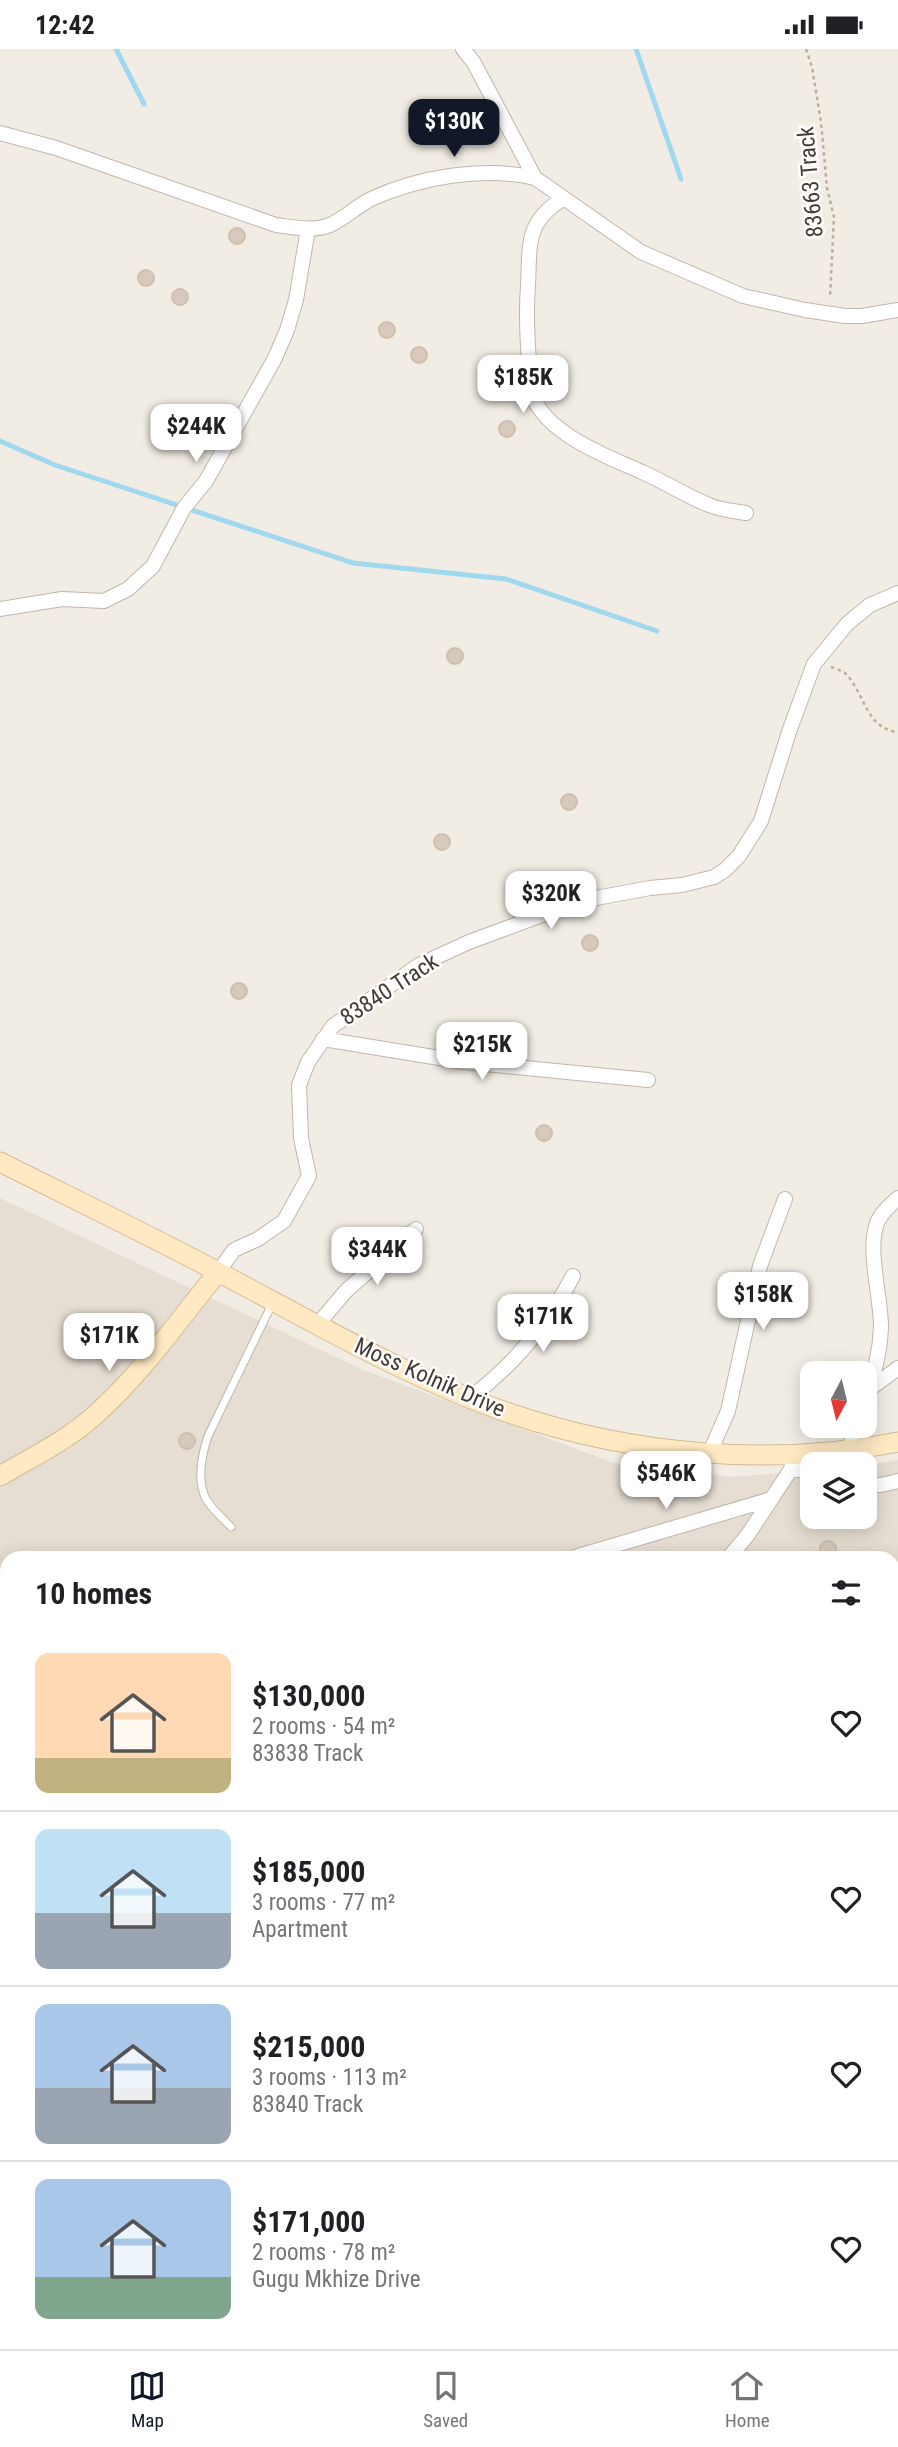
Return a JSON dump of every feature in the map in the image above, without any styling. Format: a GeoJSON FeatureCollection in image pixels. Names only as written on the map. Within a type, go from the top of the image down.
{"type":"FeatureCollection","features":[{"type":"Feature","properties":{"kind":"main road","name":"Moss Kolnik Drive"},"geometry":{"type":"LineString","coordinates":[[0,1162],[317,1325],[424,1377],[509,1413],[554,1427],[659,1447],[796,1461],[898,1442]]}},
{"type":"Feature","properties":{"kind":"main road"},"geometry":{"type":"LineString","coordinates":[[0,1476],[52,1446],[94,1416],[133,1376],[218,1272]]}},
{"type":"Feature","properties":{"kind":"street"},"geometry":{"type":"LineString","coordinates":[[463,49],[474,63],[535,177],[641,252],[743,296],[830,314],[862,316],[898,310]]}},
{"type":"Feature","properties":{"kind":"street"},"geometry":{"type":"LineString","coordinates":[[0,133],[56,148],[276,225],[308,229],[328,226],[369,200],[425,182],[484,172],[535,177]]}},
{"type":"Feature","properties":{"kind":"street"},"geometry":{"type":"LineString","coordinates":[[564,198],[540,216],[531,242],[525,326],[530,388],[537,405],[568,436],[594,452],[643,472],[710,506],[746,513]]}},
{"type":"Feature","properties":{"kind":"street"},"geometry":{"type":"LineString","coordinates":[[0,609],[62,599],[104,601],[128,589],[153,566],[184,508],[206,481],[288,330],[308,229]]}},
{"type":"Feature","properties":{"kind":"street","name":"83840 Track"},"geometry":{"type":"LineString","coordinates":[[218,1272],[234,1250],[258,1239],[284,1221],[309,1176],[301,1138],[299,1085],[308,1062],[323,1039],[345,1017],[419,965],[469,942],[580,901],[682,885],[714,877],[725,870],[739,856],[761,821],[814,664],[847,624],[870,605],[898,593]]}},
{"type":"Feature","properties":{"kind":"street"},"geometry":{"type":"LineString","coordinates":[[323,1039],[464,1062],[648,1080]]}},
{"type":"Feature","properties":{"kind":"street"},"geometry":{"type":"LineString","coordinates":[[877,1361],[881,1324],[874,1239],[877,1223],[883,1212],[898,1198]]}},
{"type":"Feature","properties":{"kind":"street"},"geometry":{"type":"LineString","coordinates":[[710,1452],[728,1411],[760,1266],[785,1199]]}},
{"type":"Feature","properties":{"kind":"street"},"geometry":{"type":"LineString","coordinates":[[317,1325],[346,1291],[416,1229]]}},
{"type":"Feature","properties":{"kind":"street"},"geometry":{"type":"LineString","coordinates":[[471,1397],[493,1381],[541,1329],[573,1276]]}},
{"type":"Feature","properties":{"kind":"street"},"geometry":{"type":"LineString","coordinates":[[877,1387],[898,1369]]}},
{"type":"Feature","properties":{"kind":"street"},"geometry":{"type":"LineString","coordinates":[[849,1451],[852,1439]]}},
{"type":"Feature","properties":{"kind":"street"},"geometry":{"type":"LineString","coordinates":[[734,1551],[796,1461],[800,1464]]}},
{"type":"Feature","properties":{"kind":"street"},"geometry":{"type":"LineString","coordinates":[[877,1485],[898,1481]]}},
{"type":"Feature","properties":{"kind":"street"},"geometry":{"type":"LineString","coordinates":[[595,1551],[768,1500]]}},
{"type":"Feature","properties":{"kind":"lane"},"geometry":{"type":"LineString","coordinates":[[231,1527],[206,1498],[202,1476],[204,1450],[208,1436],[273,1301]]}},
{"type":"Feature","properties":{"kind":"path","name":"83663 Track"},"geometry":{"type":"LineString","coordinates":[[806,49],[812,67],[821,122],[827,188],[834,217],[830,262],[830,314]]}},
{"type":"Feature","properties":{"kind":"path"},"geometry":{"type":"LineString","coordinates":[[814,664],[846,673],[877,723],[885,730],[898,732]]}},
{"type":"Feature","properties":{"kind":"shaded area"},"geometry":{"type":"Polygon","coordinates":[[[0,1198],[361,1369],[614,1463],[734,1477],[800,1471],[800,1529],[877,1529],[877,1463],[898,1460],[898,1551],[0,1551],[0,1198]]]}},
{"type":"Feature","properties":{"kind":"building"},"geometry":{"type":"Polygon","coordinates":[[[234,228],[240,228],[245,236],[243,242],[234,244],[229,239],[229,233],[234,228]]]}},
{"type":"Feature","properties":{"kind":"building"},"geometry":{"type":"Polygon","coordinates":[[[143,270],[149,270],[154,278],[152,284],[143,286],[138,281],[138,275],[143,270]]]}},
{"type":"Feature","properties":{"kind":"building"},"geometry":{"type":"Polygon","coordinates":[[[177,289],[183,289],[188,297],[186,303],[177,305],[172,300],[172,294],[177,289]]]}},
{"type":"Feature","properties":{"kind":"building"},"geometry":{"type":"Polygon","coordinates":[[[384,322],[390,322],[395,330],[393,336],[384,338],[379,333],[379,327],[384,322]]]}},
{"type":"Feature","properties":{"kind":"building"},"geometry":{"type":"Polygon","coordinates":[[[416,347],[422,347],[427,355],[425,361],[416,363],[411,358],[411,352],[416,347]]]}},
{"type":"Feature","properties":{"kind":"building"},"geometry":{"type":"Polygon","coordinates":[[[488,367],[494,367],[499,375],[497,381],[488,383],[483,378],[483,372],[488,367]]]}},
{"type":"Feature","properties":{"kind":"building"},"geometry":{"type":"Polygon","coordinates":[[[504,421],[510,421],[515,429],[513,435],[504,437],[499,432],[499,426],[504,421]]]}},
{"type":"Feature","properties":{"kind":"building"},"geometry":{"type":"Polygon","coordinates":[[[452,648],[458,648],[463,656],[461,662],[452,664],[447,659],[447,653],[452,648]]]}},
{"type":"Feature","properties":{"kind":"building"},"geometry":{"type":"Polygon","coordinates":[[[566,794],[572,794],[577,802],[575,808],[566,810],[561,805],[561,799],[566,794]]]}},
{"type":"Feature","properties":{"kind":"building"},"geometry":{"type":"Polygon","coordinates":[[[439,834],[445,834],[450,842],[448,848],[439,850],[434,845],[434,839],[439,834]]]}},
{"type":"Feature","properties":{"kind":"building"},"geometry":{"type":"Polygon","coordinates":[[[587,935],[593,935],[598,943],[596,949],[587,951],[582,946],[582,940],[587,935]]]}},
{"type":"Feature","properties":{"kind":"building"},"geometry":{"type":"Polygon","coordinates":[[[236,983],[242,983],[247,991],[245,997],[236,999],[231,994],[231,988],[236,983]]]}},
{"type":"Feature","properties":{"kind":"building"},"geometry":{"type":"Polygon","coordinates":[[[541,1125],[547,1125],[552,1133],[550,1139],[541,1141],[536,1136],[536,1130],[541,1125]]]}},
{"type":"Feature","properties":{"kind":"building"},"geometry":{"type":"Polygon","coordinates":[[[184,1433],[190,1433],[195,1441],[193,1447],[184,1449],[179,1444],[179,1438],[184,1433]]]}},
{"type":"Feature","properties":{"kind":"building"},"geometry":{"type":"Polygon","coordinates":[[[825,1541],[831,1541],[836,1546],[836,1551],[820,1551],[820,1546],[825,1541]]]}},
{"type":"Feature","properties":{"kind":"waterway"},"geometry":{"type":"LineString","coordinates":[[116,49],[144,104]]}},
{"type":"Feature","properties":{"kind":"waterway"},"geometry":{"type":"LineString","coordinates":[[636,49],[681,179]]}},
{"type":"Feature","properties":{"kind":"waterway"},"geometry":{"type":"LineString","coordinates":[[0,441],[55,465],[353,563],[506,579],[657,631]]}}]}
